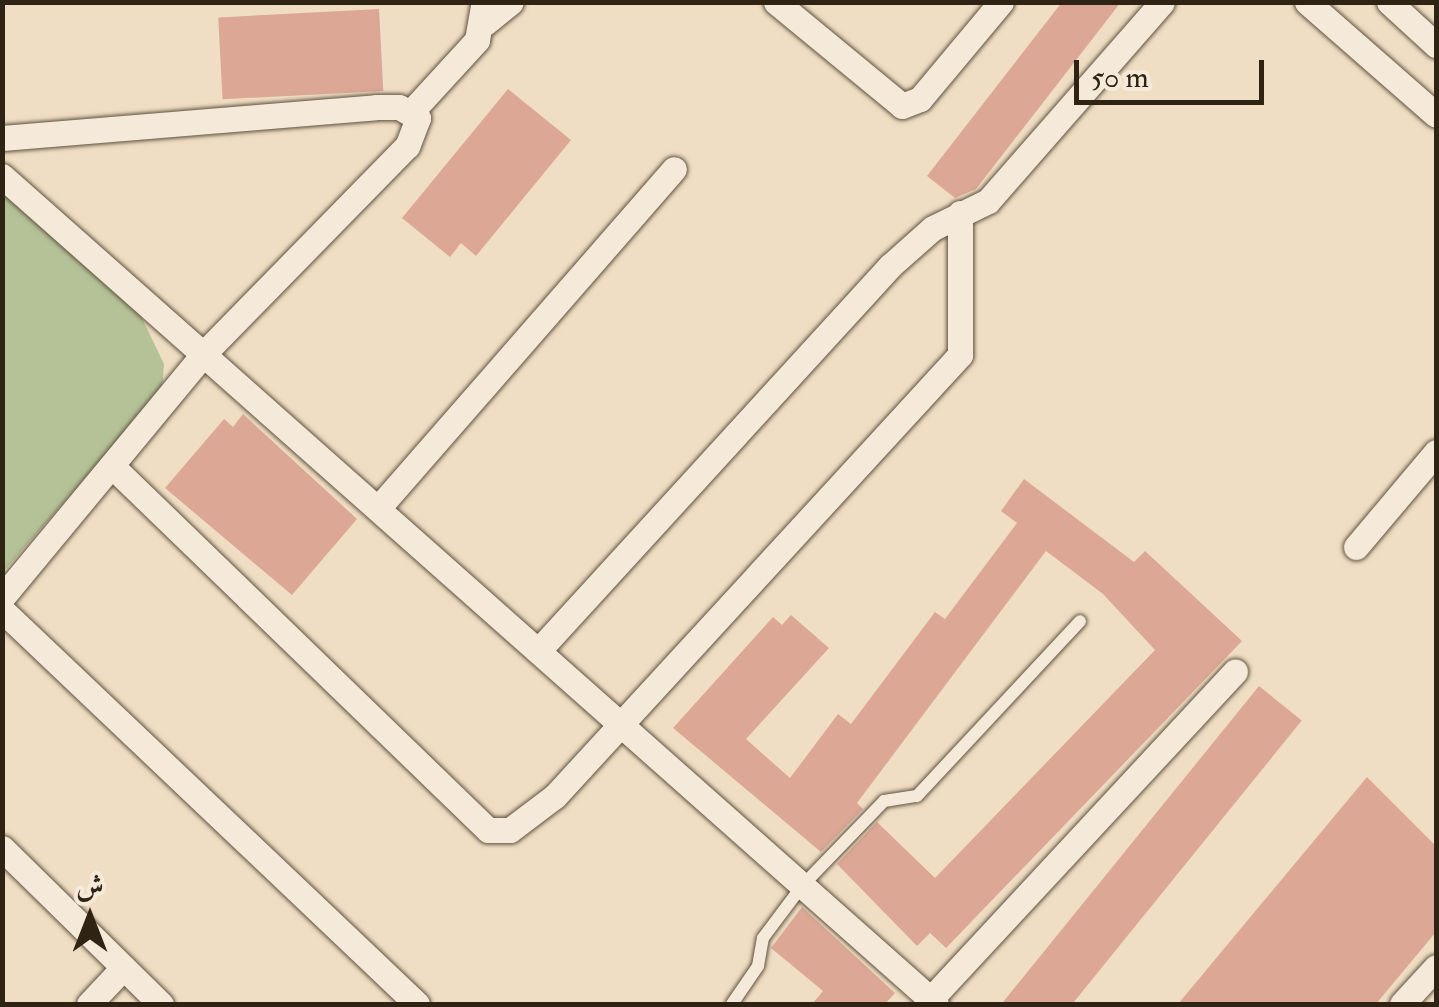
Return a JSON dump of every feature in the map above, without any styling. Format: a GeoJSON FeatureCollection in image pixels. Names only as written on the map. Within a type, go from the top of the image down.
{"type":"FeatureCollection","features":[{"type":"Feature","properties":{"kind":"street"},"geometry":{"type":"LineString","coordinates":[[412,111],[465,56],[484,13],[511,2]]}},
{"type":"Feature","properties":{"kind":"street"},"geometry":{"type":"LineString","coordinates":[[776,2],[902,106],[920,98],[1001,2]]}},
{"type":"Feature","properties":{"kind":"street"},"geometry":{"type":"LineString","coordinates":[[538,651],[890,266],[960,213],[988,201],[1162,2]]}},
{"type":"Feature","properties":{"kind":"street"},"geometry":{"type":"LineString","coordinates":[[1308,2],[1436,115]]}},
{"type":"Feature","properties":{"kind":"street"},"geometry":{"type":"LineString","coordinates":[[1389,2],[1436,45]]}},
{"type":"Feature","properties":{"kind":"street"},"geometry":{"type":"LineString","coordinates":[[2,138],[376,106],[412,111]]}},
{"type":"Feature","properties":{"kind":"street"},"geometry":{"type":"LineString","coordinates":[[2,598],[206,351],[407,146],[418,127],[412,111]]}},
{"type":"Feature","properties":{"kind":"street"},"geometry":{"type":"LineString","coordinates":[[380,506],[674,169]]}},
{"type":"Feature","properties":{"kind":"street"},"geometry":{"type":"LineString","coordinates":[[2,176],[206,351],[931,1003],[1235,671]]}},
{"type":"Feature","properties":{"kind":"street"},"geometry":{"type":"LineString","coordinates":[[113,467],[488,830],[510,830],[538,812],[623,724],[960,355],[960,213]]}},
{"type":"Feature","properties":{"kind":"street"},"geometry":{"type":"LineString","coordinates":[[1356,547],[1436,452]]}},
{"type":"Feature","properties":{"kind":"street"},"geometry":{"type":"LineString","coordinates":[[2,610],[417,1004]]}},
{"type":"Feature","properties":{"kind":"street"},"geometry":{"type":"LineString","coordinates":[[2,848],[160,1004]]}},
{"type":"Feature","properties":{"kind":"street"},"geometry":{"type":"LineString","coordinates":[[1402,1004],[1436,967]]}},
{"type":"Feature","properties":{"kind":"street"},"geometry":{"type":"LineString","coordinates":[[89,1004],[123,968]]}},
{"type":"Feature","properties":{"kind":"lane"},"geometry":{"type":"LineString","coordinates":[[732,1004],[758,966],[763,938],[802,886],[884,801],[917,796],[1080,621]]}},
{"type":"Feature","properties":{"kind":"green space"},"geometry":{"type":"Polygon","coordinates":[[[3,194],[140,314],[164,364],[162,390],[3,572],[3,194]]]}},
{"type":"Feature","properties":{"kind":"building"},"geometry":{"type":"Polygon","coordinates":[[[1062,2],[1121,2],[976,189],[955,198],[927,176],[1062,2]]]}},
{"type":"Feature","properties":{"kind":"building"},"geometry":{"type":"Polygon","coordinates":[[[379,9],[383,91],[223,99],[218,17],[379,9]]]}},
{"type":"Feature","properties":{"kind":"building"},"geometry":{"type":"Polygon","coordinates":[[[508,89],[571,140],[476,256],[461,243],[450,257],[402,218],[508,89]]]}},
{"type":"Feature","properties":{"kind":"building"},"geometry":{"type":"Polygon","coordinates":[[[243,414],[357,519],[292,595],[165,488],[224,419],[233,427],[243,414]]]}},
{"type":"Feature","properties":{"kind":"building"},"geometry":{"type":"Polygon","coordinates":[[[1024,479],[1134,562],[1145,551],[1242,641],[946,948],[930,933],[917,946],[837,864],[877,822],[935,878],[1155,650],[1103,594],[1046,551],[857,803],[863,809],[821,852],[673,728],[773,617],[782,625],[791,615],[829,648],[746,739],[790,778],[838,714],[851,724],[935,612],[945,619],[1017,523],[1001,511],[1024,479]]]}},
{"type":"Feature","properties":{"kind":"building"},"geometry":{"type":"Polygon","coordinates":[[[1259,686],[1302,721],[1072,1004],[1001,1004],[1259,686]]]}},
{"type":"Feature","properties":{"kind":"building"},"geometry":{"type":"Polygon","coordinates":[[[1367,777],[1436,846],[1436,932],[1376,1004],[1178,1004],[1367,777]]]}},
{"type":"Feature","properties":{"kind":"building"},"geometry":{"type":"Polygon","coordinates":[[[802,907],[895,993],[885,1004],[812,1004],[823,991],[771,948],[802,907]]]}}]}
